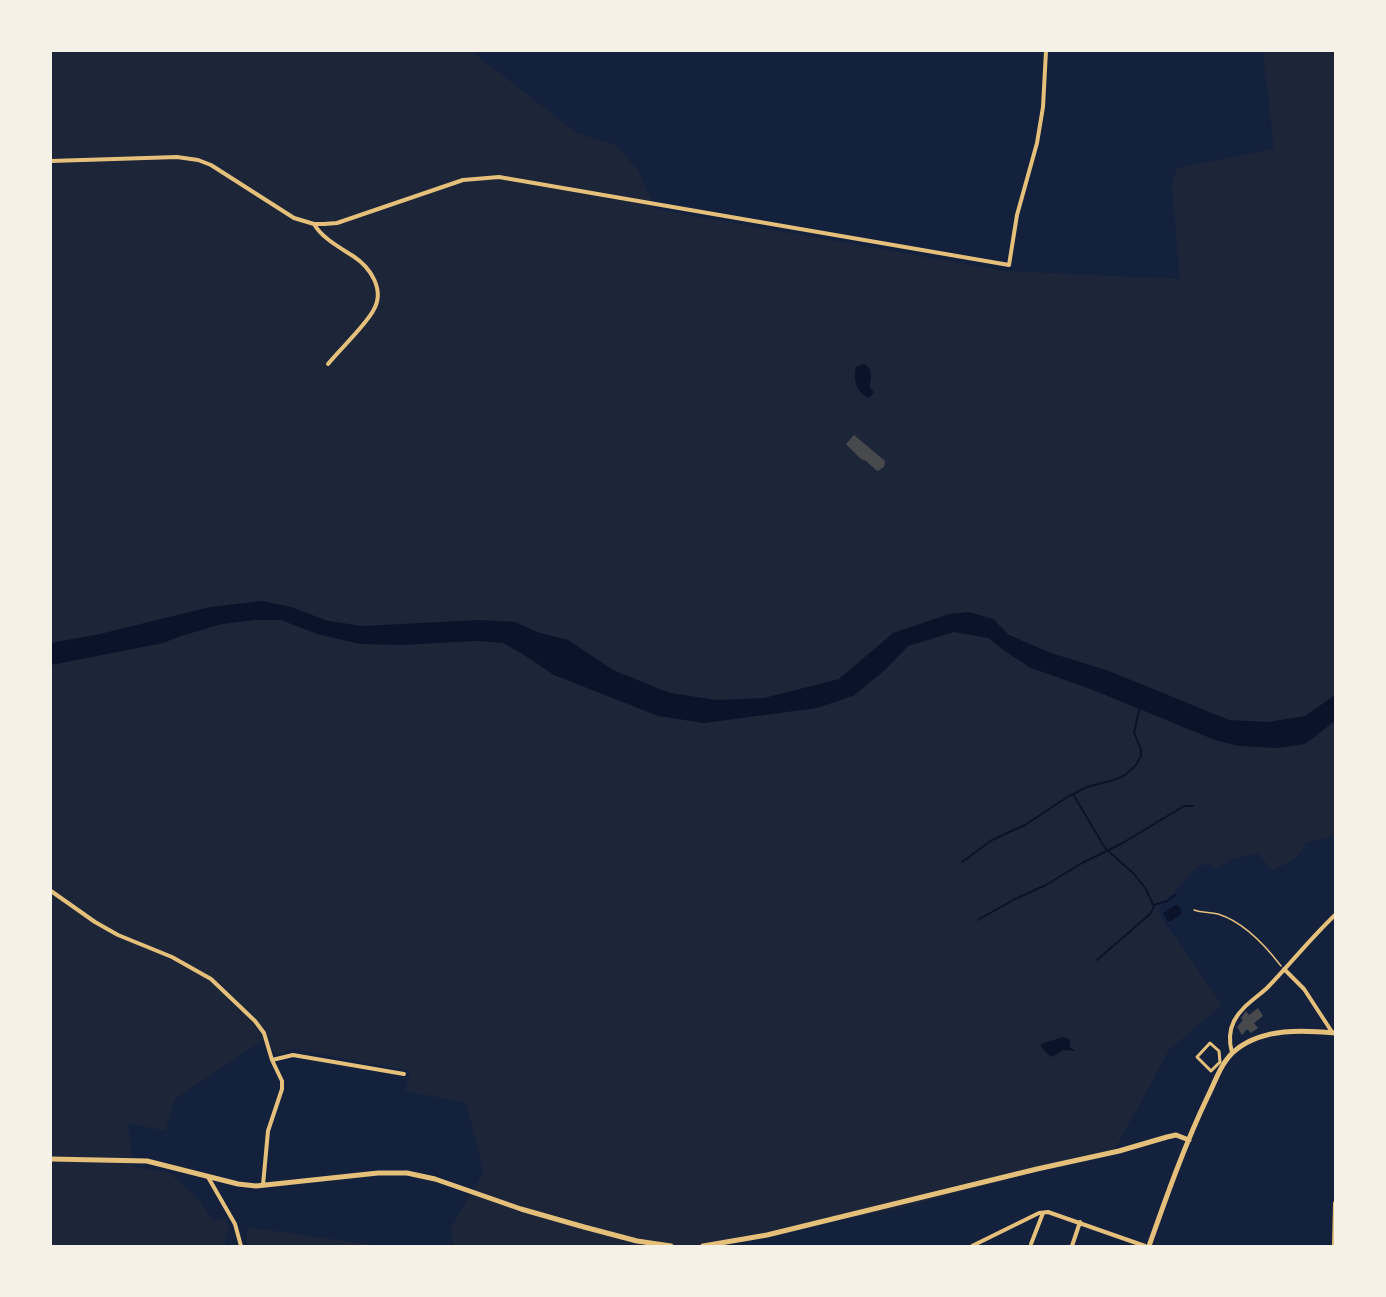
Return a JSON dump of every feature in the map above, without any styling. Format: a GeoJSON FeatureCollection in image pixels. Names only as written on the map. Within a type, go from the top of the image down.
{"type":"FeatureCollection","features":[{"type":"Feature","properties":{"kind":"street"},"geometry":{"type":"LineString","coordinates":[[51,161],[177,158],[198,160],[211,165],[294,218],[314,224],[337,223],[463,180],[499,177],[1009,265],[1017,215],[1037,143],[1046,51]]}},
{"type":"Feature","properties":{"kind":"street"},"geometry":{"type":"LineString","coordinates":[[314,224],[318,232],[364,262],[376,284],[377,298],[374,310],[328,364]]}},
{"type":"Feature","properties":{"kind":"street"},"geometry":{"type":"LineString","coordinates":[[51,891],[118,935],[172,957],[211,979],[255,1021],[264,1033],[272,1060],[282,1081],[282,1089],[268,1131],[263,1186]]}},
{"type":"Feature","properties":{"kind":"street"},"geometry":{"type":"LineString","coordinates":[[1232,1053],[1229,1036],[1234,1021],[1335,915]]}},
{"type":"Feature","properties":{"kind":"street"},"geometry":{"type":"LineString","coordinates":[[1284,969],[1304,989],[1334,1033]]}},
{"type":"Feature","properties":{"kind":"street"},"geometry":{"type":"LineString","coordinates":[[972,1246],[1043,1212],[1048,1212],[1147,1246],[1189,1140],[1221,1068],[1232,1053],[1245,1043],[1273,1034],[1309,1031],[1334,1033]]}},
{"type":"Feature","properties":{"kind":"street"},"geometry":{"type":"LineString","coordinates":[[1210,1043],[1219,1051],[1220,1062],[1211,1071],[1197,1057],[1210,1043]]}},
{"type":"Feature","properties":{"kind":"street"},"geometry":{"type":"LineString","coordinates":[[272,1060],[293,1055],[404,1074]]}},
{"type":"Feature","properties":{"kind":"street"},"geometry":{"type":"LineString","coordinates":[[703,1246],[767,1235],[1119,1151],[1176,1135],[1189,1140]]}},
{"type":"Feature","properties":{"kind":"street"},"geometry":{"type":"LineString","coordinates":[[51,1159],[128,1160],[164,1165],[238,1184],[263,1186],[378,1173],[407,1173],[435,1179],[521,1209],[636,1241],[671,1246]]}},
{"type":"Feature","properties":{"kind":"street"},"geometry":{"type":"LineString","coordinates":[[208,1177],[235,1224],[241,1246]]}},
{"type":"Feature","properties":{"kind":"street"},"geometry":{"type":"LineString","coordinates":[[1334,1246],[1335,1203]]}},
{"type":"Feature","properties":{"kind":"street"},"geometry":{"type":"LineString","coordinates":[[1031,1244],[1043,1212]]}},
{"type":"Feature","properties":{"kind":"street"},"geometry":{"type":"LineString","coordinates":[[1072,1246],[1080,1222]]}},
{"type":"Feature","properties":{"kind":"path"},"geometry":{"type":"LineString","coordinates":[[1194,910],[1215,914],[1244,927],[1284,969]]}},
{"type":"Feature","properties":{"kind":"shaded area"},"geometry":{"type":"Polygon","coordinates":[[[51,51],[471,51],[577,133],[615,145],[638,170],[655,209],[1005,271],[1180,279],[1172,184],[1177,168],[1274,149],[1263,51],[1335,51],[1335,836],[1306,843],[1296,857],[1272,871],[1258,853],[1233,859],[1216,869],[1208,864],[1198,866],[1157,911],[1222,1005],[1169,1050],[1114,1151],[897,1209],[777,1231],[714,1246],[455,1246],[450,1229],[484,1172],[466,1103],[405,1091],[411,1071],[293,1049],[276,1055],[265,1038],[175,1099],[165,1131],[128,1123],[133,1167],[168,1172],[196,1196],[213,1221],[225,1218],[230,1227],[225,1235],[225,1246],[51,1246],[51,1228],[54,1223],[51,1221],[51,51]]]}},
{"type":"Feature","properties":{"kind":"shaded area"},"geometry":{"type":"Polygon","coordinates":[[[864,364],[871,372],[870,388],[874,392],[869,398],[861,393],[855,381],[856,367],[864,364]]]}},
{"type":"Feature","properties":{"kind":"shaded area"},"geometry":{"type":"Polygon","coordinates":[[[262,601],[291,607],[328,621],[363,626],[479,620],[515,622],[537,632],[568,640],[613,670],[670,693],[717,700],[764,698],[839,679],[893,633],[949,614],[969,612],[993,619],[1009,635],[1051,653],[1109,671],[1229,720],[1268,722],[1305,716],[1335,695],[1335,721],[1305,744],[1276,748],[1238,746],[1215,740],[1088,688],[1031,668],[988,638],[954,632],[908,646],[885,670],[853,696],[817,708],[704,723],[658,716],[554,675],[503,643],[477,641],[403,645],[360,644],[317,634],[281,620],[254,620],[222,624],[163,643],[51,665],[51,643],[100,634],[210,607],[262,601]]]}},
{"type":"Feature","properties":{"kind":"shaded area"},"geometry":{"type":"Polygon","coordinates":[[[1176,905],[1180,907],[1182,914],[1167,921],[1163,913],[1176,905]]]}},
{"type":"Feature","properties":{"kind":"shaded area"},"geometry":{"type":"Polygon","coordinates":[[[1063,1037],[1070,1040],[1070,1047],[1075,1051],[1064,1050],[1051,1057],[1041,1047],[1041,1044],[1063,1037]]]}},
{"type":"Feature","properties":{"kind":"shaded area"},"geometry":{"type":"Polygon","coordinates":[[[247,1227],[380,1246],[247,1246],[247,1227]]]}},
{"type":"Feature","properties":{"kind":"building"},"geometry":{"type":"Polygon","coordinates":[[[854,435],[885,461],[884,467],[876,470],[846,444],[854,435]]]}},
{"type":"Feature","properties":{"kind":"building"},"geometry":{"type":"Polygon","coordinates":[[[1258,1008],[1263,1016],[1254,1023],[1258,1028],[1251,1033],[1247,1029],[1242,1035],[1237,1027],[1243,1020],[1241,1018],[1246,1011],[1249,1015],[1258,1008]]]}},
{"type":"Feature","properties":{"kind":"waterway"},"geometry":{"type":"LineString","coordinates":[[962,862],[992,840],[1025,825],[1069,796],[1087,787],[1125,775],[1136,765],[1141,756],[1141,749],[1134,733],[1140,706]]}},
{"type":"Feature","properties":{"kind":"waterway"},"geometry":{"type":"LineString","coordinates":[[1073,794],[1105,848],[1134,874],[1146,889],[1154,907],[1150,914],[1097,960]]}},
{"type":"Feature","properties":{"kind":"waterway"},"geometry":{"type":"LineString","coordinates":[[978,920],[1121,844],[1184,806],[1193,806]]}},
{"type":"Feature","properties":{"kind":"waterway"},"geometry":{"type":"LineString","coordinates":[[1154,905],[1167,901],[1175,895]]}}]}
